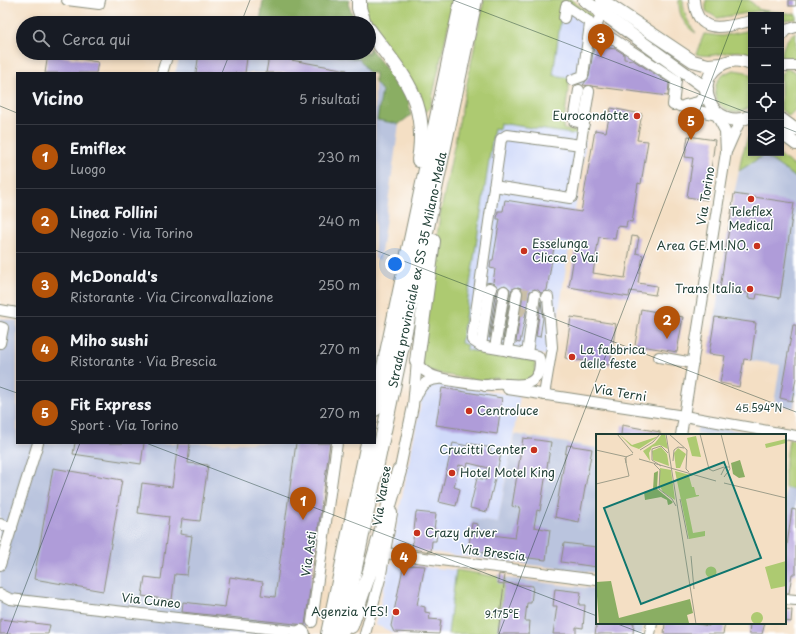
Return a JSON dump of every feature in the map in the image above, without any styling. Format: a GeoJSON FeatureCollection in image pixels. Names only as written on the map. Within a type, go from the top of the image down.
{"type":"FeatureCollection","features":[{"type":"Feature","properties":{"kind":"highway"},"geometry":{"type":"LineString","coordinates":[[359,0],[359,8],[362,16]]}},
{"type":"Feature","properties":{"kind":"highway","name":"Strada provinciale ex SS 35 Milano-Meda"},"geometry":{"type":"LineString","coordinates":[[376,404],[462,0]]}},
{"type":"Feature","properties":{"kind":"highway","name":"Strada provinciale ex SS 35 Milano-Meda"},"geometry":{"type":"LineString","coordinates":[[338,633],[475,0]]}},
{"type":"Feature","properties":{"kind":"highway"},"geometry":{"type":"LineString","coordinates":[[417,361],[437,213],[461,95],[468,34]]}},
{"type":"Feature","properties":{"kind":"highway"},"geometry":{"type":"LineString","coordinates":[[376,39],[404,76],[418,110],[422,142],[415,182],[376,357]]}},
{"type":"Feature","properties":{"kind":"highway"},"geometry":{"type":"LineString","coordinates":[[358,492],[352,484],[359,444]]}},
{"type":"Feature","properties":{"kind":"highway"},"geometry":{"type":"LineString","coordinates":[[338,633],[358,492],[368,444]]}},
{"type":"Feature","properties":{"kind":"highway"},"geometry":{"type":"LineString","coordinates":[[338,633],[370,571],[399,471]]}},
{"type":"Feature","properties":{"kind":"main road"},"geometry":{"type":"LineString","coordinates":[[584,0],[707,91],[719,114],[734,120],[748,117]]}},
{"type":"Feature","properties":{"kind":"main road"},"geometry":{"type":"LineString","coordinates":[[602,0],[693,61],[708,65],[722,64],[736,60],[748,63]]}},
{"type":"Feature","properties":{"kind":"main road"},"geometry":{"type":"LineString","coordinates":[[707,91],[711,74],[722,64]]}},
{"type":"Feature","properties":{"kind":"main road"},"geometry":{"type":"LineString","coordinates":[[782,120],[796,130]]}},
{"type":"Feature","properties":{"kind":"main road"},"geometry":{"type":"LineString","coordinates":[[784,135],[796,144]]}},
{"type":"Feature","properties":{"kind":"street"},"geometry":{"type":"LineString","coordinates":[[67,0],[99,4],[100,0]]}},
{"type":"Feature","properties":{"kind":"street"},"geometry":{"type":"LineString","coordinates":[[694,0],[698,17],[707,25],[719,28],[748,22]]}},
{"type":"Feature","properties":{"kind":"street"},"geometry":{"type":"LineString","coordinates":[[564,18],[566,6],[590,24],[584,76],[572,80]]}},
{"type":"Feature","properties":{"kind":"street"},"geometry":{"type":"LineString","coordinates":[[601,13],[596,28],[676,80],[673,105]]}},
{"type":"Feature","properties":{"kind":"street"},"geometry":{"type":"LineString","coordinates":[[162,72],[166,60]]}},
{"type":"Feature","properties":{"kind":"street"},"geometry":{"type":"LineString","coordinates":[[784,66],[796,66]]}},
{"type":"Feature","properties":{"kind":"street"},"geometry":{"type":"LineString","coordinates":[[494,186],[570,198],[572,197],[584,123],[574,121],[584,90]]}},
{"type":"Feature","properties":{"kind":"street"},"geometry":{"type":"LineString","coordinates":[[707,91],[703,99],[695,104],[679,106],[719,114]]}},
{"type":"Feature","properties":{"kind":"street","name":"Via Torino"},"geometry":{"type":"LineString","coordinates":[[681,434],[726,152],[725,131],[719,114]]}},
{"type":"Feature","properties":{"kind":"street","name":"Via Torino"},"geometry":{"type":"LineString","coordinates":[[726,152],[738,125],[748,118]]}},
{"type":"Feature","properties":{"kind":"street"},"geometry":{"type":"LineString","coordinates":[[542,395],[544,370],[538,356],[481,346],[472,340],[471,337],[494,186],[503,136],[506,135],[581,145]]}},
{"type":"Feature","properties":{"kind":"street"},"geometry":{"type":"LineString","coordinates":[[481,346],[515,292]]}},
{"type":"Feature","properties":{"kind":"street"},"geometry":{"type":"LineString","coordinates":[[508,351],[519,310],[515,292]]}},
{"type":"Feature","properties":{"kind":"street"},"geometry":{"type":"LineString","coordinates":[[515,292],[548,297],[552,347],[542,395]]}},
{"type":"Feature","properties":{"kind":"street"},"geometry":{"type":"LineString","coordinates":[[495,348],[515,292]]}},
{"type":"Feature","properties":{"kind":"street"},"geometry":{"type":"LineString","coordinates":[[515,292],[524,353]]}},
{"type":"Feature","properties":{"kind":"street"},"geometry":{"type":"LineString","coordinates":[[0,310],[16,312]]}},
{"type":"Feature","properties":{"kind":"street"},"geometry":{"type":"LineString","coordinates":[[519,310],[527,315],[524,353]]}},
{"type":"Feature","properties":{"kind":"street"},"geometry":{"type":"LineString","coordinates":[[0,327],[3,328],[0,343]]}},
{"type":"Feature","properties":{"kind":"street"},"geometry":{"type":"LineString","coordinates":[[659,357],[693,363]]}},
{"type":"Feature","properties":{"kind":"street"},"geometry":{"type":"LineString","coordinates":[[485,386],[496,382],[516,385],[525,384],[533,380],[538,374],[540,359]]}},
{"type":"Feature","properties":{"kind":"street","name":"Via Terni"},"geometry":{"type":"LineString","coordinates":[[417,361],[419,368],[423,372],[441,378],[684,416],[785,434]]}},
{"type":"Feature","properties":{"kind":"street","name":"Via Varese"},"geometry":{"type":"LineString","coordinates":[[365,634],[385,553],[399,471],[413,406],[417,361]]}},
{"type":"Feature","properties":{"kind":"street"},"geometry":{"type":"LineString","coordinates":[[413,406],[423,383],[430,379],[441,378]]}},
{"type":"Feature","properties":{"kind":"street","name":"Via Terni"},"geometry":{"type":"LineString","coordinates":[[786,434],[796,436]]}},
{"type":"Feature","properties":{"kind":"street"},"geometry":{"type":"LineString","coordinates":[[0,565],[38,444]]}},
{"type":"Feature","properties":{"kind":"street","name":"Via Asti"},"geometry":{"type":"LineString","coordinates":[[312,622],[337,444]]}},
{"type":"Feature","properties":{"kind":"street"},"geometry":{"type":"LineString","coordinates":[[0,524],[12,528]]}},
{"type":"Feature","properties":{"kind":"street","name":"Via Brescia"},"geometry":{"type":"LineString","coordinates":[[385,553],[596,580]]}},
{"type":"Feature","properties":{"kind":"street","name":"Via Cuneo"},"geometry":{"type":"LineString","coordinates":[[0,594],[10,599],[302,633]]}},
{"type":"Feature","properties":{"kind":"street"},"geometry":{"type":"LineString","coordinates":[[786,599],[796,600]]}},
{"type":"Feature","properties":{"kind":"street"},"geometry":{"type":"LineString","coordinates":[[650,634],[652,624]]}},
{"type":"Feature","properties":{"kind":"shaded area"},"geometry":{"type":"Polygon","coordinates":[[[563,1],[671,80],[668,96],[569,83],[553,75],[563,1]]]}},
{"type":"Feature","properties":{"kind":"shaded area"},"geometry":{"type":"Polygon","coordinates":[[[179,60],[360,60],[368,72],[175,72],[179,60]]]}},
{"type":"Feature","properties":{"kind":"shaded area"},"geometry":{"type":"Polygon","coordinates":[[[376,83],[382,91],[377,120],[399,124],[380,260],[376,259],[376,83]]]}},
{"type":"Feature","properties":{"kind":"shaded area"},"geometry":{"type":"Polygon","coordinates":[[[500,123],[578,135],[586,141],[552,356],[536,354],[535,361],[467,350],[461,344],[494,128],[500,123]]]}},
{"type":"Feature","properties":{"kind":"shaded area"},"geometry":{"type":"Polygon","coordinates":[[[762,156],[765,156],[796,178],[796,393],[794,408],[774,404],[780,365],[709,354],[734,194],[739,171],[762,156]]]}},
{"type":"Feature","properties":{"kind":"shaded area"},"geometry":{"type":"Polygon","coordinates":[[[0,318],[16,321],[16,444],[331,444],[304,634],[0,634],[0,318]]]}},
{"type":"Feature","properties":{"kind":"shaded area"},"geometry":{"type":"Polygon","coordinates":[[[430,383],[520,396],[498,523],[472,519],[467,557],[392,547],[423,392],[430,383]]]}},
{"type":"Feature","properties":{"kind":"shaded area"},"geometry":{"type":"Polygon","coordinates":[[[698,424],[761,434],[696,434],[698,424]]]}},
{"type":"Feature","properties":{"kind":"shaded area"},"geometry":{"type":"Polygon","coordinates":[[[514,434],[596,448],[596,573],[467,557],[472,519],[498,523],[514,434]]]}},
{"type":"Feature","properties":{"kind":"shaded area"},"geometry":{"type":"Polygon","coordinates":[[[786,488],[796,490],[796,569],[786,567],[786,488]]]}},
{"type":"Feature","properties":{"kind":"shaded area"},"geometry":{"type":"Polygon","coordinates":[[[389,563],[456,570],[448,634],[394,633],[376,625],[389,563]]]}},
{"type":"Feature","properties":{"kind":"shaded area"},"geometry":{"type":"Polygon","coordinates":[[[505,578],[596,589],[596,624],[643,624],[642,634],[498,634],[505,578]]]}},
{"type":"Feature","properties":{"kind":"green space"},"geometry":{"type":"Polygon","coordinates":[[[263,0],[349,0],[348,4],[353,16],[261,16],[263,0]]]}},
{"type":"Feature","properties":{"kind":"green space"},"geometry":{"type":"Polygon","coordinates":[[[365,0],[454,0],[430,108],[425,112],[376,33],[376,16],[367,16],[365,0]]]}},
{"type":"Feature","properties":{"kind":"green space"},"geometry":{"type":"Polygon","coordinates":[[[484,0],[571,0],[592,15],[591,23],[589,19],[563,2],[553,75],[570,78],[563,129],[580,132],[578,135],[500,123],[499,129],[494,128],[461,343],[467,345],[467,350],[535,361],[535,375],[523,382],[495,378],[480,381],[441,374],[424,368],[421,358],[440,215],[484,0]]]}},
{"type":"Feature","properties":{"kind":"green space"},"geometry":{"type":"Polygon","coordinates":[[[679,0],[683,0],[686,18],[696,33],[685,23],[681,15],[679,0]]]}},
{"type":"Feature","properties":{"kind":"green space"},"geometry":{"type":"Polygon","coordinates":[[[706,0],[749,0],[760,10],[778,12],[748,12],[717,18],[706,11],[706,0]]]}},
{"type":"Feature","properties":{"kind":"green space"},"geometry":{"type":"Polygon","coordinates":[[[784,13],[796,14],[796,19],[784,20],[784,13]]]}},
{"type":"Feature","properties":{"kind":"green space"},"geometry":{"type":"Polygon","coordinates":[[[748,31],[748,53],[737,51],[710,55],[696,54],[704,34],[722,36],[748,31]]]}},
{"type":"Feature","properties":{"kind":"green space"},"geometry":{"type":"Polygon","coordinates":[[[796,32],[796,60],[784,61],[784,47],[792,34],[796,32]]]}},
{"type":"Feature","properties":{"kind":"green space"},"geometry":{"type":"Polygon","coordinates":[[[376,56],[408,97],[411,115],[399,124],[377,120],[382,91],[376,83],[376,72],[368,72],[360,60],[376,60],[376,56]]]}},
{"type":"Feature","properties":{"kind":"green space"},"geometry":{"type":"Polygon","coordinates":[[[784,68],[796,72],[796,109],[789,116],[784,112],[784,68]]]}},
{"type":"Feature","properties":{"kind":"green space"},"geometry":{"type":"Polygon","coordinates":[[[734,70],[748,74],[748,107],[740,111],[730,111],[723,107],[717,100],[715,91],[717,83],[723,75],[734,70]]]}},
{"type":"Feature","properties":{"kind":"green space"},"geometry":{"type":"Polygon","coordinates":[[[748,137],[748,156],[762,156],[739,171],[748,137]]]}},
{"type":"Feature","properties":{"kind":"green space"},"geometry":{"type":"Polygon","coordinates":[[[765,156],[780,156],[796,167],[796,178],[765,156]]]}},
{"type":"Feature","properties":{"kind":"green space"},"geometry":{"type":"Polygon","coordinates":[[[789,439],[796,440],[796,490],[786,488],[786,459],[789,439]]]}},
{"type":"Feature","properties":{"kind":"green space"},"geometry":{"type":"Polygon","coordinates":[[[456,570],[505,578],[498,634],[448,634],[456,570]]]}},
{"type":"Feature","properties":{"kind":"building"},"geometry":{"type":"Polygon","coordinates":[[[789,0],[796,0],[796,6],[789,6],[789,0]]]}},
{"type":"Feature","properties":{"kind":"building"},"geometry":{"type":"Polygon","coordinates":[[[594,46],[616,49],[624,54],[624,59],[633,60],[669,83],[668,96],[583,85],[589,77],[594,46]]]}},
{"type":"Feature","properties":{"kind":"building"},"geometry":{"type":"Polygon","coordinates":[[[47,60],[86,60],[98,62],[96,72],[45,72],[47,60]]]}},
{"type":"Feature","properties":{"kind":"building"},"geometry":{"type":"Polygon","coordinates":[[[198,60],[247,60],[245,72],[196,72],[198,60]]]}},
{"type":"Feature","properties":{"kind":"building"},"geometry":{"type":"Polygon","coordinates":[[[268,60],[291,60],[347,70],[347,72],[266,72],[268,60]]]}},
{"type":"Feature","properties":{"kind":"building"},"geometry":{"type":"Polygon","coordinates":[[[611,108],[642,114],[637,140],[648,141],[641,184],[638,183],[632,222],[627,221],[626,227],[617,226],[615,239],[599,237],[593,273],[625,278],[632,236],[639,237],[636,253],[643,255],[638,283],[657,286],[655,295],[630,291],[629,297],[569,287],[576,244],[555,241],[547,290],[541,293],[535,289],[530,291],[520,343],[516,342],[523,294],[521,288],[518,287],[512,289],[503,341],[510,289],[505,285],[498,288],[493,282],[495,269],[490,268],[491,260],[493,260],[500,219],[497,219],[498,211],[503,211],[505,200],[581,212],[595,130],[606,132],[611,108]]]}},
{"type":"Feature","properties":{"kind":"building"},"geometry":{"type":"Polygon","coordinates":[[[688,136],[715,140],[707,200],[687,197],[693,158],[685,157],[688,136]]]}},
{"type":"Feature","properties":{"kind":"building","name":"Area GE.MI.NO."},"geometry":{"type":"Polygon","coordinates":[[[734,194],[794,203],[780,298],[757,294],[756,299],[748,298],[749,293],[720,289],[734,194]]]}},
{"type":"Feature","properties":{"kind":"building"},"geometry":{"type":"Polygon","coordinates":[[[497,293],[490,338],[489,338],[495,295],[497,293]]]}},
{"type":"Feature","properties":{"kind":"building"},"geometry":{"type":"Polygon","coordinates":[[[541,301],[543,318],[540,337],[536,336],[541,301]]]}},
{"type":"Feature","properties":{"kind":"building"},"geometry":{"type":"Polygon","coordinates":[[[641,309],[683,317],[677,352],[635,345],[641,309]]]}},
{"type":"Feature","properties":{"kind":"building"},"geometry":{"type":"Polygon","coordinates":[[[571,317],[616,324],[610,365],[565,358],[571,317]]]}},
{"type":"Feature","properties":{"kind":"building"},"geometry":{"type":"Polygon","coordinates":[[[715,317],[756,323],[751,360],[744,359],[739,387],[720,383],[725,356],[709,354],[715,317]]]}},
{"type":"Feature","properties":{"kind":"building"},"geometry":{"type":"Polygon","coordinates":[[[793,325],[796,325],[796,378],[792,401],[780,398],[793,325]]]}},
{"type":"Feature","properties":{"kind":"building","name":"Centroluce"},"geometry":{"type":"Polygon","coordinates":[[[442,388],[502,398],[497,434],[436,425],[442,388]]]}},
{"type":"Feature","properties":{"kind":"building"},"geometry":{"type":"Polygon","coordinates":[[[622,425],[660,432],[660,434],[621,434],[622,425]]]}},
{"type":"Feature","properties":{"kind":"building"},"geometry":{"type":"Polygon","coordinates":[[[523,438],[551,442],[540,511],[537,510],[534,527],[550,530],[546,560],[468,551],[472,523],[478,524],[477,533],[515,538],[520,508],[512,506],[523,438]]]}},
{"type":"Feature","properties":{"kind":"building","name":"Hotel Motel King"},"geometry":{"type":"Polygon","coordinates":[[[453,443],[468,446],[468,443],[491,448],[490,452],[501,454],[487,512],[470,508],[477,478],[486,480],[489,468],[468,463],[467,467],[459,465],[454,487],[460,489],[456,506],[439,502],[453,443]]]}},
{"type":"Feature","properties":{"kind":"building"},"geometry":{"type":"Polygon","coordinates":[[[75,444],[144,444],[141,464],[73,454],[75,444]]]}},
{"type":"Feature","properties":{"kind":"building"},"geometry":{"type":"Polygon","coordinates":[[[178,444],[190,444],[188,463],[208,465],[200,521],[182,519],[180,534],[192,536],[187,575],[175,574],[172,600],[142,596],[145,577],[161,579],[169,517],[138,513],[142,483],[172,487],[178,444]]]}},
{"type":"Feature","properties":{"kind":"building"},"geometry":{"type":"Polygon","coordinates":[[[296,444],[330,444],[305,625],[182,612],[183,602],[225,607],[230,577],[263,582],[261,595],[275,597],[296,444]]]}},
{"type":"Feature","properties":{"kind":"building"},"geometry":{"type":"Polygon","coordinates":[[[567,445],[592,449],[579,522],[555,517],[567,445]]]}},
{"type":"Feature","properties":{"kind":"building"},"geometry":{"type":"Polygon","coordinates":[[[53,468],[122,480],[103,591],[34,579],[53,468]]]}},
{"type":"Feature","properties":{"kind":"building"},"geometry":{"type":"Polygon","coordinates":[[[792,509],[796,510],[796,574],[792,574],[789,593],[786,593],[786,553],[792,509]]]}},
{"type":"Feature","properties":{"kind":"building"},"geometry":{"type":"Polygon","coordinates":[[[416,512],[436,514],[434,530],[437,530],[436,541],[432,541],[431,552],[412,549],[416,512]]]}},
{"type":"Feature","properties":{"kind":"building"},"geometry":{"type":"Polygon","coordinates":[[[564,543],[596,547],[596,567],[561,562],[564,543]]]}},
{"type":"Feature","properties":{"kind":"building"},"geometry":{"type":"Polygon","coordinates":[[[408,565],[425,566],[417,605],[425,607],[425,612],[430,613],[429,619],[441,620],[439,634],[394,632],[391,626],[403,568],[408,565]]]}},
{"type":"Feature","properties":{"kind":"building"},"geometry":{"type":"Polygon","coordinates":[[[499,574],[505,575],[504,583],[533,586],[531,603],[527,603],[525,621],[530,621],[529,634],[498,634],[504,584],[498,583],[499,574]]]}},
{"type":"Feature","properties":{"kind":"building"},"geometry":{"type":"Polygon","coordinates":[[[555,589],[581,592],[579,605],[585,605],[583,628],[576,627],[576,634],[553,634],[557,606],[553,606],[555,589]]]}},
{"type":"Feature","properties":{"kind":"building"},"geometry":{"type":"Polygon","coordinates":[[[786,609],[792,610],[791,622],[786,621],[786,609]]]}},
{"type":"Feature","properties":{"kind":"building"},"geometry":{"type":"Polygon","coordinates":[[[0,619],[50,625],[48,634],[0,634],[0,619]]]}},
{"type":"Feature","properties":{"kind":"building"},"geometry":{"type":"Polygon","coordinates":[[[597,624],[634,624],[633,634],[595,634],[597,624]]]}},
{"type":"Feature","properties":{"kind":"building"},"geometry":{"type":"Polygon","coordinates":[[[665,624],[698,624],[709,626],[710,624],[725,624],[723,634],[664,634],[665,624]]]}},
{"type":"Feature","properties":{"kind":"building"},"geometry":{"type":"Polygon","coordinates":[[[750,624],[765,624],[762,634],[749,634],[750,624]]]}},
{"type":"Feature","properties":{"kind":"tunnel"},"geometry":{"type":"LineString","coordinates":[[519,293],[528,294]]}},
{"type":"Feature","properties":{"kind":"tunnel"},"geometry":{"type":"LineString","coordinates":[[516,308],[525,313]]}},
{"type":"Feature","properties":{"kind":"place","name":"McDonald's"},"geometry":{"type":"Point","coordinates":[601,57]}},
{"type":"Feature","properties":{"kind":"place","name":"Eurocondotte"},"geometry":{"type":"Point","coordinates":[637,116]}},
{"type":"Feature","properties":{"kind":"place","name":"Fit Express"},"geometry":{"type":"Point","coordinates":[691,140]}},
{"type":"Feature","properties":{"kind":"place","name":"Teleflex Medical"},"geometry":{"type":"Point","coordinates":[751,199]}},
{"type":"Feature","properties":{"kind":"place","name":"Area GE.MI.NO."},"geometry":{"type":"Point","coordinates":[757,246]}},
{"type":"Feature","properties":{"kind":"place","name":"Esselunga Clicca e Vai"},"geometry":{"type":"Point","coordinates":[524,251]}},
{"type":"Feature","properties":{"kind":"place","name":"Trans Italia"},"geometry":{"type":"Point","coordinates":[750,289]}},
{"type":"Feature","properties":{"kind":"place","name":"Linea Follini"},"geometry":{"type":"Point","coordinates":[667,339]}},
{"type":"Feature","properties":{"kind":"place","name":"La fabbrica delle feste"},"geometry":{"type":"Point","coordinates":[572,357]}},
{"type":"Feature","properties":{"kind":"place","name":"Centroluce"},"geometry":{"type":"Point","coordinates":[469,411]}},
{"type":"Feature","properties":{"kind":"place","name":"Crucitti Center"},"geometry":{"type":"Point","coordinates":[534,450]}},
{"type":"Feature","properties":{"kind":"place","name":"Hotel Motel King"},"geometry":{"type":"Point","coordinates":[452,473]}},
{"type":"Feature","properties":{"kind":"place","name":"Emiflex"},"geometry":{"type":"Point","coordinates":[303,520]}},
{"type":"Feature","properties":{"kind":"place","name":"Crazy driver"},"geometry":{"type":"Point","coordinates":[417,533]}},
{"type":"Feature","properties":{"kind":"place","name":"Miho sushi"},"geometry":{"type":"Point","coordinates":[404,576]}},
{"type":"Feature","properties":{"kind":"place","name":"Agenzia YES!"},"geometry":{"type":"Point","coordinates":[396,612]}}]}
